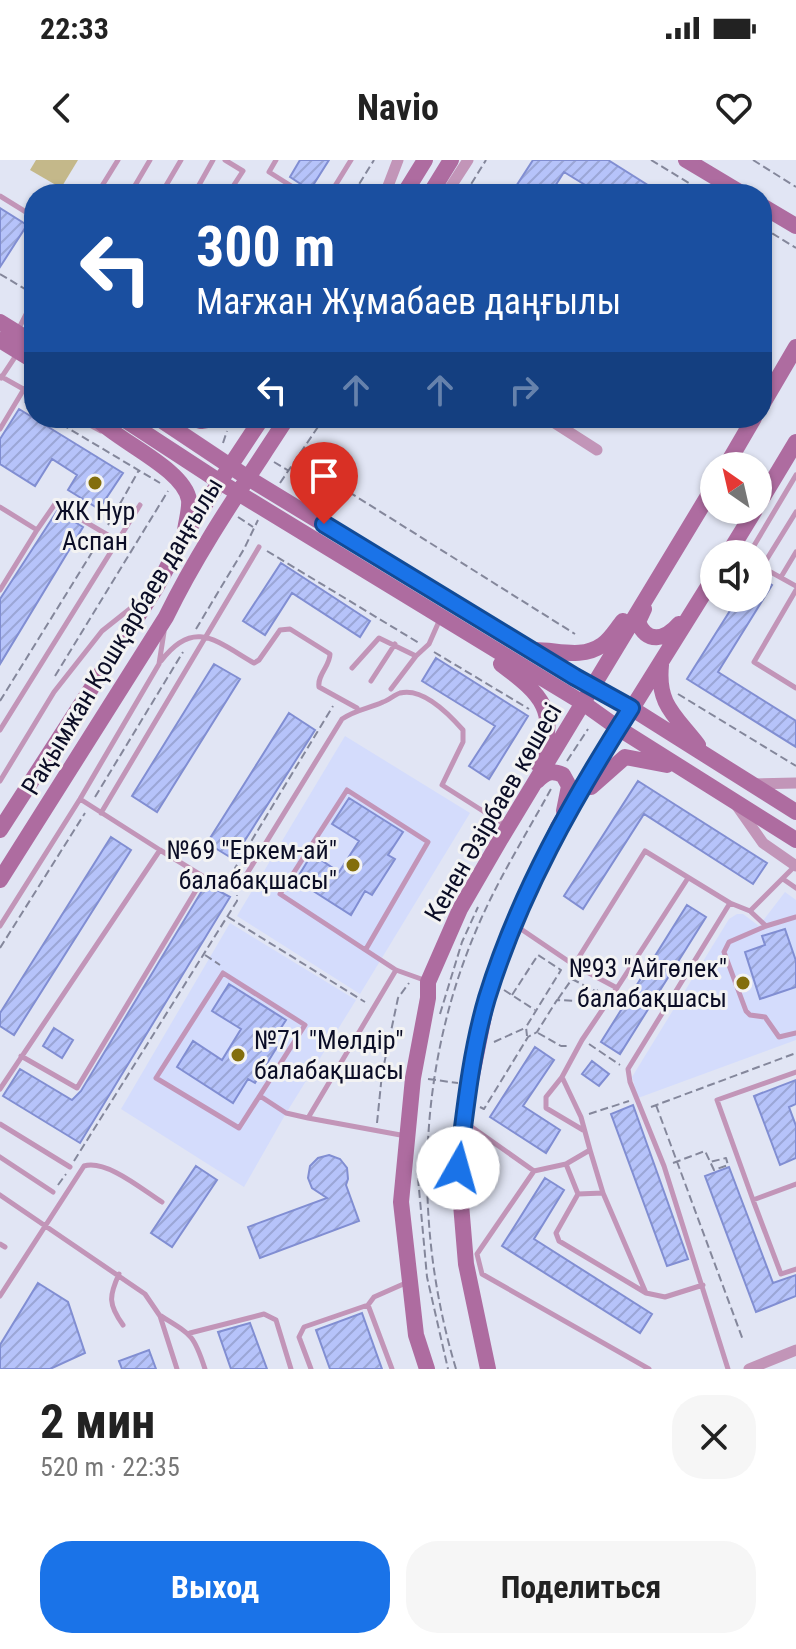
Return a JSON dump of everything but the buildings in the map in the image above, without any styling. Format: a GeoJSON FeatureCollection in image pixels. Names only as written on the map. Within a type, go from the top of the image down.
{"type":"FeatureCollection","features":[{"type":"Feature","properties":{"kind":"main road"},"geometry":{"type":"LineString","coordinates":[[410,184],[425,160]]}},
{"type":"Feature","properties":{"kind":"main road"},"geometry":{"type":"LineString","coordinates":[[436,184],[451,160]]}},
{"type":"Feature","properties":{"kind":"main road"},"geometry":{"type":"LineString","coordinates":[[686,160],[726,184]]}},
{"type":"Feature","properties":{"kind":"main road"},"geometry":{"type":"LineString","coordinates":[[772,212],[796,226]]}},
{"type":"Feature","properties":{"kind":"main road"},"geometry":{"type":"LineString","coordinates":[[0,322],[24,337]]}},
{"type":"Feature","properties":{"kind":"main road"},"geometry":{"type":"LineString","coordinates":[[0,340],[24,355]]}},
{"type":"Feature","properties":{"kind":"main road"},"geometry":{"type":"LineString","coordinates":[[772,388],[796,347]]}},
{"type":"Feature","properties":{"kind":"main road"},"geometry":{"type":"LineString","coordinates":[[109,428],[172,471],[184,487],[189,501],[184,536]]}},
{"type":"Feature","properties":{"kind":"main road"},"geometry":{"type":"LineString","coordinates":[[137,428],[237,493],[583,703],[796,840]]}},
{"type":"Feature","properties":{"kind":"main road"},"geometry":{"type":"LineString","coordinates":[[174,428],[248,478],[631,708],[796,812]]}},
{"type":"Feature","properties":{"kind":"main road","name":"Рақымжан Қошқарбаев даңғылы"},"geometry":{"type":"LineString","coordinates":[[0,830],[156,588],[184,536],[220,482],[220,458],[252,428]]}},
{"type":"Feature","properties":{"kind":"main road","name":"Рақымжан Қошқарбаев даңғылы"},"geometry":{"type":"LineString","coordinates":[[0,880],[166,617],[179,589],[237,493],[280,428]]}},
{"type":"Feature","properties":{"kind":"main road"},"geometry":{"type":"LineString","coordinates":[[734,452],[748,428]]}},
{"type":"Feature","properties":{"kind":"main road"},"geometry":{"type":"LineString","coordinates":[[772,482],[796,442]]}},
{"type":"Feature","properties":{"kind":"main road"},"geometry":{"type":"LineString","coordinates":[[197,467],[208,460],[220,458]]}},
{"type":"Feature","properties":{"kind":"main road","name":"Кенен Әзірбаев көшесі"},"geometry":{"type":"LineString","coordinates":[[427,1369],[416,1335],[401,1202],[406,1136],[422,1082],[428,998],[420,979],[700,509]]}},
{"type":"Feature","properties":{"kind":"main road"},"geometry":{"type":"LineString","coordinates":[[531,650],[554,649],[571,654],[587,652],[603,645],[649,594]]}},
{"type":"Feature","properties":{"kind":"main road"},"geometry":{"type":"LineString","coordinates":[[649,594],[638,622],[646,635],[655,639],[665,637],[675,629],[699,601]]}},
{"type":"Feature","properties":{"kind":"main road"},"geometry":{"type":"LineString","coordinates":[[558,827],[699,601]]}},
{"type":"Feature","properties":{"kind":"main road"},"geometry":{"type":"LineString","coordinates":[[446,619],[536,691],[547,711],[544,749],[519,809]]}},
{"type":"Feature","properties":{"kind":"main road"},"geometry":{"type":"LineString","coordinates":[[662,660],[661,694],[668,709],[706,756]]}},
{"type":"Feature","properties":{"kind":"main road"},"geometry":{"type":"LineString","coordinates":[[575,802],[625,757],[673,766],[713,787]]}},
{"type":"Feature","properties":{"kind":"main road"},"geometry":{"type":"LineString","coordinates":[[488,1369],[458,1168],[487,1001],[513,924],[569,798],[567,779],[563,775],[552,771],[545,773],[534,785]]}},
{"type":"Feature","properties":{"kind":"street"},"geometry":{"type":"LineString","coordinates":[[389,184],[398,160]]}},
{"type":"Feature","properties":{"kind":"street"},"geometry":{"type":"LineString","coordinates":[[452,184],[468,160]]}},
{"type":"Feature","properties":{"kind":"street"},"geometry":{"type":"LineString","coordinates":[[563,428],[597,450]]}},
{"type":"Feature","properties":{"kind":"street"},"geometry":{"type":"LineString","coordinates":[[749,784],[796,783]]}},
{"type":"Feature","properties":{"kind":"street"},"geometry":{"type":"LineString","coordinates":[[732,799],[763,843],[796,866]]}},
{"type":"Feature","properties":{"kind":"street"},"geometry":{"type":"LineString","coordinates":[[749,1369],[796,1350]]}},
{"type":"Feature","properties":{"kind":"lane"},"geometry":{"type":"LineString","coordinates":[[103,184],[118,160]]}},
{"type":"Feature","properties":{"kind":"lane"},"geometry":{"type":"LineString","coordinates":[[136,184],[150,160]]}},
{"type":"Feature","properties":{"kind":"lane"},"geometry":{"type":"LineString","coordinates":[[167,184],[181,160]]}},
{"type":"Feature","properties":{"kind":"lane"},"geometry":{"type":"LineString","coordinates":[[200,184],[213,160]]}},
{"type":"Feature","properties":{"kind":"lane"},"geometry":{"type":"LineString","coordinates":[[225,160],[243,171],[235,184]]}},
{"type":"Feature","properties":{"kind":"lane"},"geometry":{"type":"LineString","coordinates":[[276,160],[269,172],[288,184]]}},
{"type":"Feature","properties":{"kind":"lane"},"geometry":{"type":"LineString","coordinates":[[336,184],[351,160]]}},
{"type":"Feature","properties":{"kind":"lane"},"geometry":{"type":"LineString","coordinates":[[0,196],[24,211]]}},
{"type":"Feature","properties":{"kind":"lane"},"geometry":{"type":"LineString","coordinates":[[16,332],[24,316]]}},
{"type":"Feature","properties":{"kind":"lane"},"geometry":{"type":"LineString","coordinates":[[0,429],[24,389],[1,377],[19,352]]}},
{"type":"Feature","properties":{"kind":"lane"},"geometry":{"type":"LineString","coordinates":[[96,428],[140,452]]}},
{"type":"Feature","properties":{"kind":"lane"},"geometry":{"type":"LineString","coordinates":[[757,540],[796,475]]}},
{"type":"Feature","properties":{"kind":"lane"},"geometry":{"type":"LineString","coordinates":[[0,590],[55,504],[118,541]]}},
{"type":"Feature","properties":{"kind":"lane"},"geometry":{"type":"LineString","coordinates":[[0,730],[140,505]]}},
{"type":"Feature","properties":{"kind":"lane"},"geometry":{"type":"LineString","coordinates":[[0,507],[37,530]]}},
{"type":"Feature","properties":{"kind":"lane"},"geometry":{"type":"LineString","coordinates":[[772,548],[796,512]]}},
{"type":"Feature","properties":{"kind":"lane"},"geometry":{"type":"LineString","coordinates":[[101,813],[259,547]]}},
{"type":"Feature","properties":{"kind":"lane"},"geometry":{"type":"LineString","coordinates":[[781,577],[796,552]]}},
{"type":"Feature","properties":{"kind":"lane"},"geometry":{"type":"LineString","coordinates":[[772,572],[796,588],[754,662],[796,688]]}},
{"type":"Feature","properties":{"kind":"lane"},"geometry":{"type":"LineString","coordinates":[[0,781],[54,692],[102,631],[156,588]]}},
{"type":"Feature","properties":{"kind":"lane"},"geometry":{"type":"LineString","coordinates":[[159,664],[166,617]]}},
{"type":"Feature","properties":{"kind":"lane"},"geometry":{"type":"LineString","coordinates":[[391,689],[446,619]]}},
{"type":"Feature","properties":{"kind":"lane"},"geometry":{"type":"LineString","coordinates":[[0,926],[172,647],[192,636],[206,635],[254,663],[280,630],[290,629],[330,654],[318,682],[319,687],[357,709]]}},
{"type":"Feature","properties":{"kind":"lane"},"geometry":{"type":"LineString","coordinates":[[352,668],[379,638],[416,656]]}},
{"type":"Feature","properties":{"kind":"lane"},"geometry":{"type":"LineString","coordinates":[[371,681],[395,644]]}},
{"type":"Feature","properties":{"kind":"lane"},"geometry":{"type":"LineString","coordinates":[[80,799],[204,877],[228,888],[243,880],[342,719],[357,709],[387,701],[398,693],[415,692],[449,714],[463,730],[463,742],[442,785],[509,828]]}},
{"type":"Feature","properties":{"kind":"lane"},"geometry":{"type":"LineString","coordinates":[[366,949],[428,842],[347,790],[280,894],[396,970],[420,979]]}},
{"type":"Feature","properties":{"kind":"lane"},"geometry":{"type":"LineString","coordinates":[[0,1089],[160,850]]}},
{"type":"Feature","properties":{"kind":"lane"},"geometry":{"type":"LineString","coordinates":[[574,965],[645,851],[730,903],[750,911],[766,926]]}},
{"type":"Feature","properties":{"kind":"lane"},"geometry":{"type":"LineString","coordinates":[[750,911],[796,866]]}},
{"type":"Feature","properties":{"kind":"lane"},"geometry":{"type":"LineString","coordinates":[[21,1056],[77,1088],[204,877]]}},
{"type":"Feature","properties":{"kind":"lane"},"geometry":{"type":"LineString","coordinates":[[584,1131],[546,1108],[546,1097],[562,1077],[582,1040],[688,878]]}},
{"type":"Feature","properties":{"kind":"lane"},"geometry":{"type":"LineString","coordinates":[[783,879],[796,888]]}},
{"type":"Feature","properties":{"kind":"lane"},"geometry":{"type":"LineString","coordinates":[[728,1369],[664,1166],[630,1082],[628,1069],[730,903]]}},
{"type":"Feature","properties":{"kind":"lane"},"geometry":{"type":"LineString","coordinates":[[796,917],[729,942],[724,952],[746,1011],[750,1015],[765,1017],[779,1037],[796,1033]]}},
{"type":"Feature","properties":{"kind":"lane"},"geometry":{"type":"LineString","coordinates":[[513,924],[574,965],[617,988]]}},
{"type":"Feature","properties":{"kind":"lane"},"geometry":{"type":"LineString","coordinates":[[308,1118],[396,970]]}},
{"type":"Feature","properties":{"kind":"lane"},"geometry":{"type":"LineString","coordinates":[[223,973],[305,1025],[260,1096],[239,1128],[156,1078],[223,973]]}},
{"type":"Feature","properties":{"kind":"lane"},"geometry":{"type":"LineString","coordinates":[[796,1072],[717,1100],[781,1274],[796,1269]]}},
{"type":"Feature","properties":{"kind":"lane"},"geometry":{"type":"LineString","coordinates":[[562,1077],[581,1117],[603,1193],[646,1293]]}},
{"type":"Feature","properties":{"kind":"lane"},"geometry":{"type":"LineString","coordinates":[[260,1096],[286,1113],[406,1136]]}},
{"type":"Feature","properties":{"kind":"lane"},"geometry":{"type":"LineString","coordinates":[[464,1121],[534,1171]]}},
{"type":"Feature","properties":{"kind":"lane"},"geometry":{"type":"LineString","coordinates":[[0,1124],[70,1167]]}},
{"type":"Feature","properties":{"kind":"lane"},"geometry":{"type":"LineString","coordinates":[[590,1150],[566,1164],[534,1171],[473,1264],[482,1274],[649,1369]]}},
{"type":"Feature","properties":{"kind":"lane"},"geometry":{"type":"LineString","coordinates":[[0,1157],[53,1192]]}},
{"type":"Feature","properties":{"kind":"lane"},"geometry":{"type":"LineString","coordinates":[[0,1296],[84,1166],[94,1163],[105,1167],[162,1202]]}},
{"type":"Feature","properties":{"kind":"lane"},"geometry":{"type":"LineString","coordinates":[[566,1164],[578,1194]]}},
{"type":"Feature","properties":{"kind":"lane"},"geometry":{"type":"LineString","coordinates":[[753,1200],[796,1184]]}},
{"type":"Feature","properties":{"kind":"lane"},"geometry":{"type":"LineString","coordinates":[[578,1194],[603,1193]]}},
{"type":"Feature","properties":{"kind":"lane"},"geometry":{"type":"LineString","coordinates":[[578,1194],[556,1233],[559,1241],[646,1293],[665,1297],[703,1285]]}},
{"type":"Feature","properties":{"kind":"lane"},"geometry":{"type":"LineString","coordinates":[[0,1195],[145,1294],[160,1316],[177,1369]]}},
{"type":"Feature","properties":{"kind":"lane"},"geometry":{"type":"LineString","coordinates":[[119,1274],[111,1293],[113,1311],[123,1325]]}},
{"type":"Feature","properties":{"kind":"lane"},"geometry":{"type":"LineString","coordinates":[[311,1369],[299,1337],[304,1327],[368,1305],[374,1297],[409,1282]]}},
{"type":"Feature","properties":{"kind":"lane"},"geometry":{"type":"LineString","coordinates":[[368,1305],[392,1369]]}},
{"type":"Feature","properties":{"kind":"lane"},"geometry":{"type":"LineString","coordinates":[[190,1333],[264,1314],[276,1320],[291,1369]]}},
{"type":"Feature","properties":{"kind":"lane"},"geometry":{"type":"LineString","coordinates":[[160,1316],[190,1333],[205,1369]]}},
{"type":"Feature","properties":{"kind":"path"},"geometry":{"type":"LineString","coordinates":[[359,184],[374,160]]}},
{"type":"Feature","properties":{"kind":"path"},"geometry":{"type":"LineString","coordinates":[[471,184],[486,160]]}},
{"type":"Feature","properties":{"kind":"path"},"geometry":{"type":"LineString","coordinates":[[651,160],[691,184]]}},
{"type":"Feature","properties":{"kind":"path"},"geometry":{"type":"LineString","coordinates":[[753,160],[796,187]]}},
{"type":"Feature","properties":{"kind":"path"},"geometry":{"type":"LineString","coordinates":[[772,233],[796,248]]}},
{"type":"Feature","properties":{"kind":"path"},"geometry":{"type":"LineString","coordinates":[[0,274],[24,290]]}},
{"type":"Feature","properties":{"kind":"path"},"geometry":{"type":"LineString","coordinates":[[19,398],[24,401]]}},
{"type":"Feature","properties":{"kind":"path"},"geometry":{"type":"LineString","coordinates":[[48,687],[169,489],[68,428]]}},
{"type":"Feature","properties":{"kind":"path"},"geometry":{"type":"LineString","coordinates":[[220,458],[228,434],[226,428]]}},
{"type":"Feature","properties":{"kind":"path"},"geometry":{"type":"LineString","coordinates":[[273,493],[318,428]]}},
{"type":"Feature","properties":{"kind":"path"},"geometry":{"type":"LineString","coordinates":[[262,456],[290,471]]}},
{"type":"Feature","properties":{"kind":"path"},"geometry":{"type":"LineString","coordinates":[[298,460],[575,634]]}},
{"type":"Feature","properties":{"kind":"path"},"geometry":{"type":"LineString","coordinates":[[0,701],[104,533],[139,470]]}},
{"type":"Feature","properties":{"kind":"path"},"geometry":{"type":"LineString","coordinates":[[0,948],[192,636],[264,508]]}},
{"type":"Feature","properties":{"kind":"path"},"geometry":{"type":"LineString","coordinates":[[227,510],[254,528]]}},
{"type":"Feature","properties":{"kind":"path"},"geometry":{"type":"LineString","coordinates":[[259,547],[536,713]]}},
{"type":"Feature","properties":{"kind":"path"},"geometry":{"type":"LineString","coordinates":[[661,694],[673,691],[796,766]]}},
{"type":"Feature","properties":{"kind":"path"},"geometry":{"type":"LineString","coordinates":[[53,1192],[237,901],[235,868],[337,699]]}},
{"type":"Feature","properties":{"kind":"path"},"geometry":{"type":"LineString","coordinates":[[440,1015],[462,942],[480,902]]}},
{"type":"Feature","properties":{"kind":"path"},"geometry":{"type":"LineString","coordinates":[[227,916],[374,1008]]}},
{"type":"Feature","properties":{"kind":"path"},"geometry":{"type":"LineString","coordinates":[[203,954],[228,969]]}},
{"type":"Feature","properties":{"kind":"path"},"geometry":{"type":"LineString","coordinates":[[486,1046],[526,1027],[561,970],[538,955],[512,995]]}},
{"type":"Feature","properties":{"kind":"path"},"geometry":{"type":"LineString","coordinates":[[376,1128],[382,1074],[398,998],[420,979]]}},
{"type":"Feature","properties":{"kind":"path"},"geometry":{"type":"LineString","coordinates":[[475,1104],[484,1109],[528,1037],[537,1032],[572,979],[597,992]]}},
{"type":"Feature","properties":{"kind":"path"},"geometry":{"type":"LineString","coordinates":[[557,1000],[579,1001],[597,992],[603,982]]}},
{"type":"Feature","properties":{"kind":"path"},"geometry":{"type":"LineString","coordinates":[[499,987],[536,1011]]}},
{"type":"Feature","properties":{"kind":"path"},"geometry":{"type":"LineString","coordinates":[[526,1027],[528,1037]]}},
{"type":"Feature","properties":{"kind":"path"},"geometry":{"type":"LineString","coordinates":[[537,1032],[561,1046],[578,1047]]}},
{"type":"Feature","properties":{"kind":"path"},"geometry":{"type":"LineString","coordinates":[[582,1040],[628,1069]]}},
{"type":"Feature","properties":{"kind":"path"},"geometry":{"type":"LineString","coordinates":[[643,1110],[796,1053]]}},
{"type":"Feature","properties":{"kind":"path"},"geometry":{"type":"LineString","coordinates":[[382,1074],[422,1082],[470,1085]]}},
{"type":"Feature","properties":{"kind":"path"},"geometry":{"type":"LineString","coordinates":[[581,1117],[638,1098]]}},
{"type":"Feature","properties":{"kind":"path"},"geometry":{"type":"LineString","coordinates":[[656,1105],[743,1340]]}},
{"type":"Feature","properties":{"kind":"path"},"geometry":{"type":"LineString","coordinates":[[664,1166],[705,1151],[710,1162]]}},
{"type":"Feature","properties":{"kind":"path"},"geometry":{"type":"LineString","coordinates":[[418,1177],[427,1277],[448,1369]]}},
{"type":"Feature","properties":{"kind":"shaded area"},"geometry":{"type":"Polygon","coordinates":[[[36,160],[78,160],[63,184],[54,184],[30,170],[36,160]]]}},
{"type":"Feature","properties":{"kind":"shaded area","name":"№69 \"Еркем-ай\" балабақшасы\""},"geometry":{"type":"Polygon","coordinates":[[[345,736],[470,813],[360,994],[237,916],[345,736]]]}},
{"type":"Feature","properties":{"kind":"shaded area","name":"№93 \"Айгөлек\" балабақшасы"},"geometry":{"type":"Polygon","coordinates":[[[785,892],[796,900],[796,1040],[638,1098],[632,1077],[729,919],[743,914],[759,926],[785,892]]]}},
{"type":"Feature","properties":{"kind":"shaded area","name":"№71 \"Мөлдір\" балабақшасы"},"geometry":{"type":"Polygon","coordinates":[[[230,923],[356,1000],[244,1187],[121,1109],[230,923]]]}},
{"type":"Feature","properties":{"kind":"place","name":"ЖК Нур Аспан"},"geometry":{"type":"Point","coordinates":[95,483]}},
{"type":"Feature","properties":{"kind":"place","name":"№69 \"Еркем-ай\" балабақшасы\""},"geometry":{"type":"Point","coordinates":[353,865]}},
{"type":"Feature","properties":{"kind":"place","name":"№93 \"Айгөлек\" балабақшасы"},"geometry":{"type":"Point","coordinates":[743,983]}},
{"type":"Feature","properties":{"kind":"place","name":"№71 \"Мөлдір\" балабақшасы"},"geometry":{"type":"Point","coordinates":[238,1055]}},
{"type":"Feature","properties":{"kind":"route"},"geometry":{"type":"LineString","coordinates":[[324,524],[631,708],[558,827],[513,924],[487,1001],[476,1048],[458,1168]]}}]}
